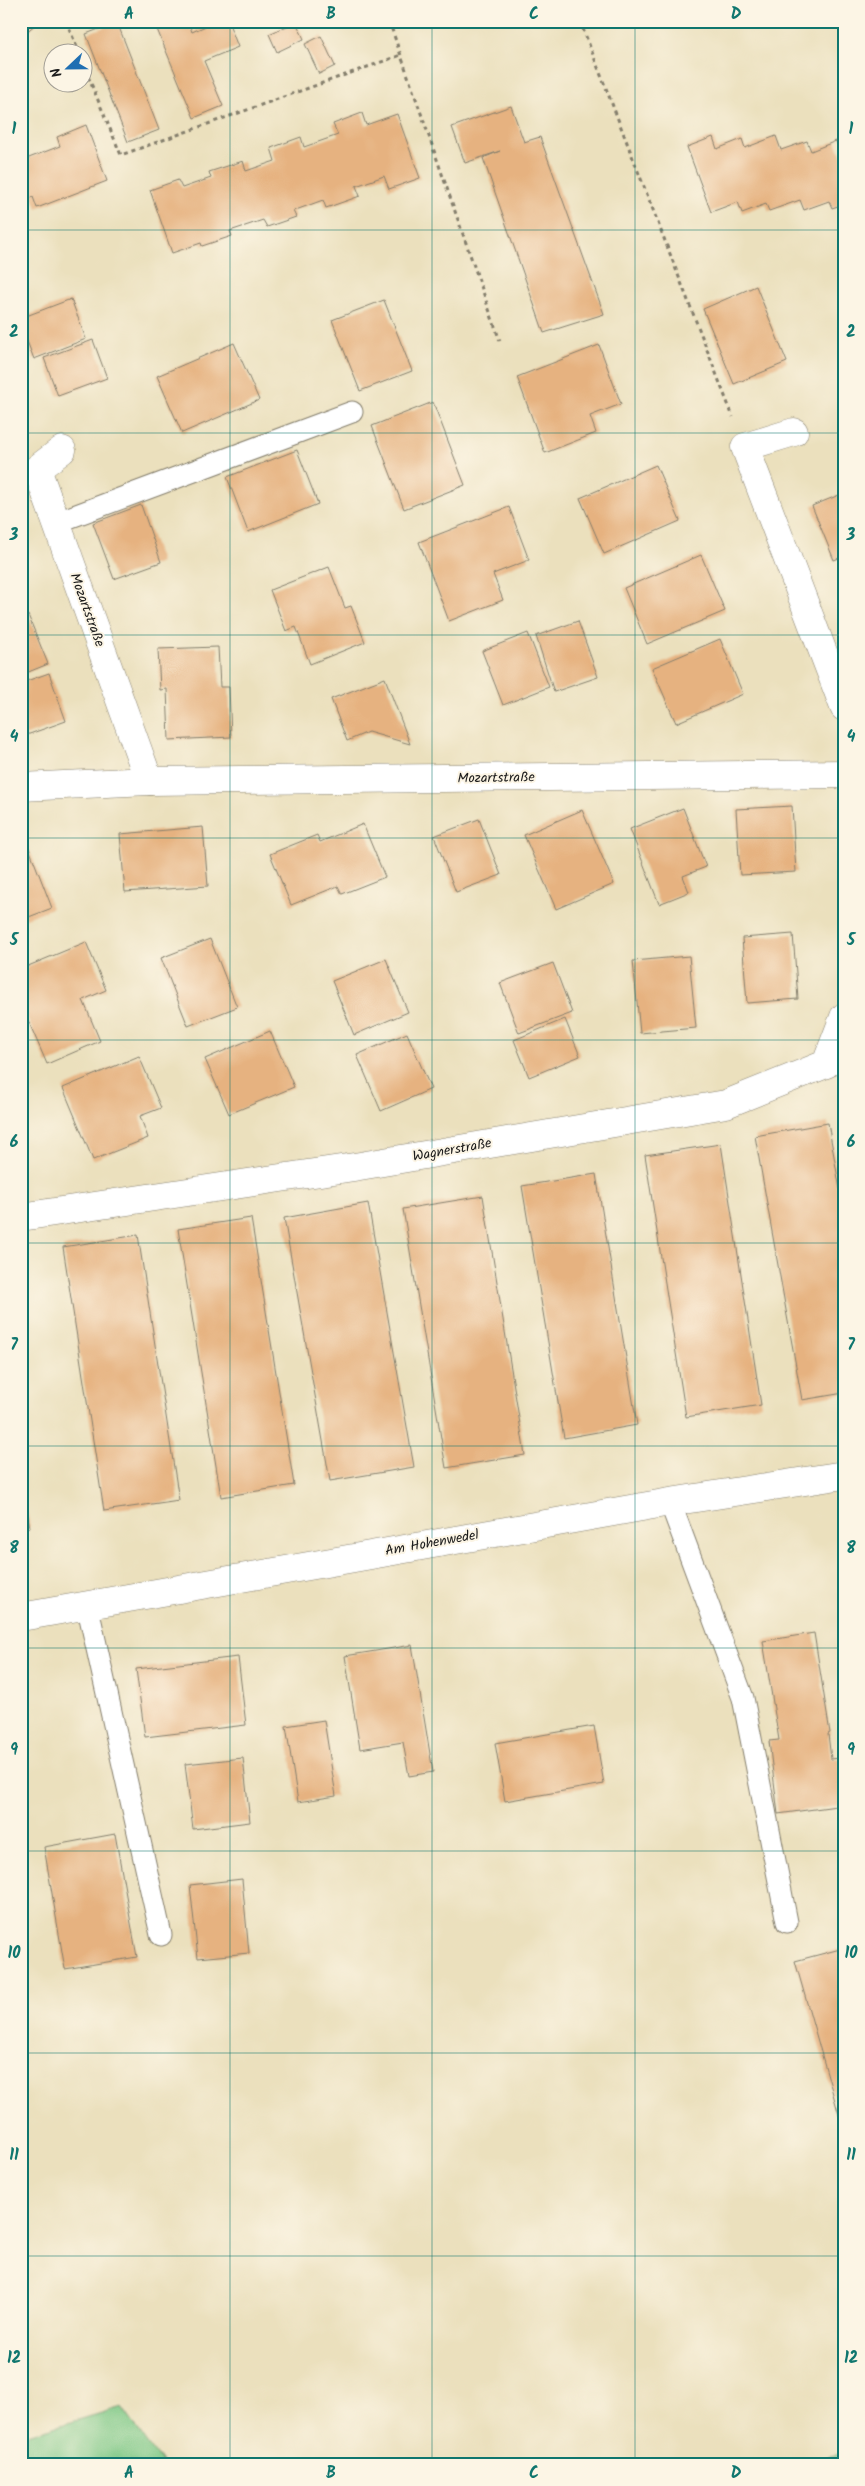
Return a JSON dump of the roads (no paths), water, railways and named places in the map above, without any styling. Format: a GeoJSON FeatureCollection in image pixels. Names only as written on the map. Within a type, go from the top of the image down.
{"type":"FeatureCollection","features":[{"type":"Feature","properties":{"kind":"street"},"geometry":{"type":"LineString","coordinates":[[794,432],[745,447],[844,707]]}},
{"type":"Feature","properties":{"kind":"street","name":"Mozartstraße"},"geometry":{"type":"LineString","coordinates":[[62,450],[37,469],[149,781]]}},
{"type":"Feature","properties":{"kind":"street","name":"Mozartstraße"},"geometry":{"type":"LineString","coordinates":[[21,787],[149,781],[844,774]]}},
{"type":"Feature","properties":{"kind":"street","name":"Wagnerstraße"},"geometry":{"type":"LineString","coordinates":[[21,1217],[354,1167],[726,1104],[826,1064],[844,1017]]}},
{"type":"Feature","properties":{"kind":"street","name":"Am Hohenwedel"},"geometry":{"type":"LineString","coordinates":[[21,1617],[670,1502],[844,1475]]}},
{"type":"Feature","properties":{"kind":"lane"},"geometry":{"type":"LineString","coordinates":[[56,523],[352,412]]}},
{"type":"Feature","properties":{"kind":"lane"},"geometry":{"type":"LineString","coordinates":[[670,1502],[743,1698],[787,1922]]}},
{"type":"Feature","properties":{"kind":"lane"},"geometry":{"type":"LineString","coordinates":[[87,1604],[162,1935]]}}]}
